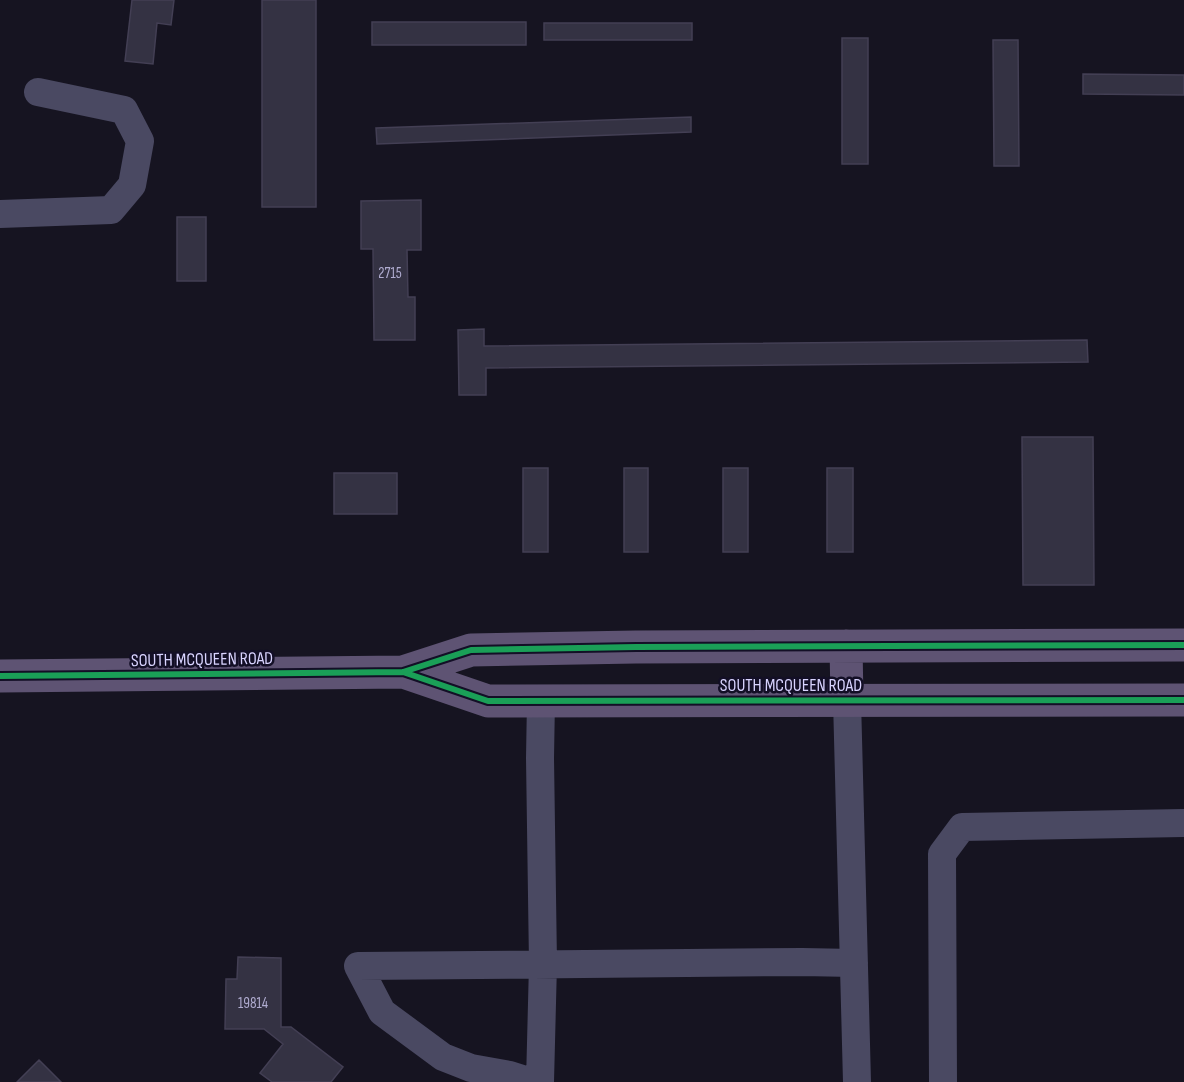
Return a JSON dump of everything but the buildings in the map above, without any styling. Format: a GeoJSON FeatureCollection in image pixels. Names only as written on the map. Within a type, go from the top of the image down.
{"type":"FeatureCollection","features":[{"type":"Feature","properties":{"kind":"main road","name":"SOUTH MCQUEEN ROAD"},"geometry":{"type":"LineString","coordinates":[[0,676],[403,672],[471,650],[636,647],[1184,645]]}},
{"type":"Feature","properties":{"kind":"main road"},"geometry":{"type":"LineString","coordinates":[[846,646],[847,700]]}},
{"type":"Feature","properties":{"kind":"main road","name":"SOUTH MCQUEEN ROAD"},"geometry":{"type":"LineString","coordinates":[[403,672],[488,701],[1184,700]]}},
{"type":"Feature","properties":{"kind":"lane"},"geometry":{"type":"LineString","coordinates":[[0,214],[111,210],[132,185],[140,141],[124,110],[38,92]]}},
{"type":"Feature","properties":{"kind":"lane"},"geometry":{"type":"LineString","coordinates":[[540,1082],[543,964],[541,700]]}},
{"type":"Feature","properties":{"kind":"lane"},"geometry":{"type":"LineString","coordinates":[[847,700],[857,1082]]}},
{"type":"Feature","properties":{"kind":"lane"},"geometry":{"type":"LineString","coordinates":[[943,1082],[942,854],[962,827],[1184,823]]}},
{"type":"Feature","properties":{"kind":"lane"},"geometry":{"type":"LineString","coordinates":[[532,1082],[471,1068],[444,1057],[382,1012],[358,966],[854,963]]}},
{"type":"Feature","properties":{"kind":"cycle path"},"geometry":{"type":"LineString","coordinates":[[0,676],[403,672],[471,650],[636,647],[1184,645]]}},
{"type":"Feature","properties":{"kind":"cycle path"},"geometry":{"type":"LineString","coordinates":[[403,672],[488,701],[1184,700]]}}]}
